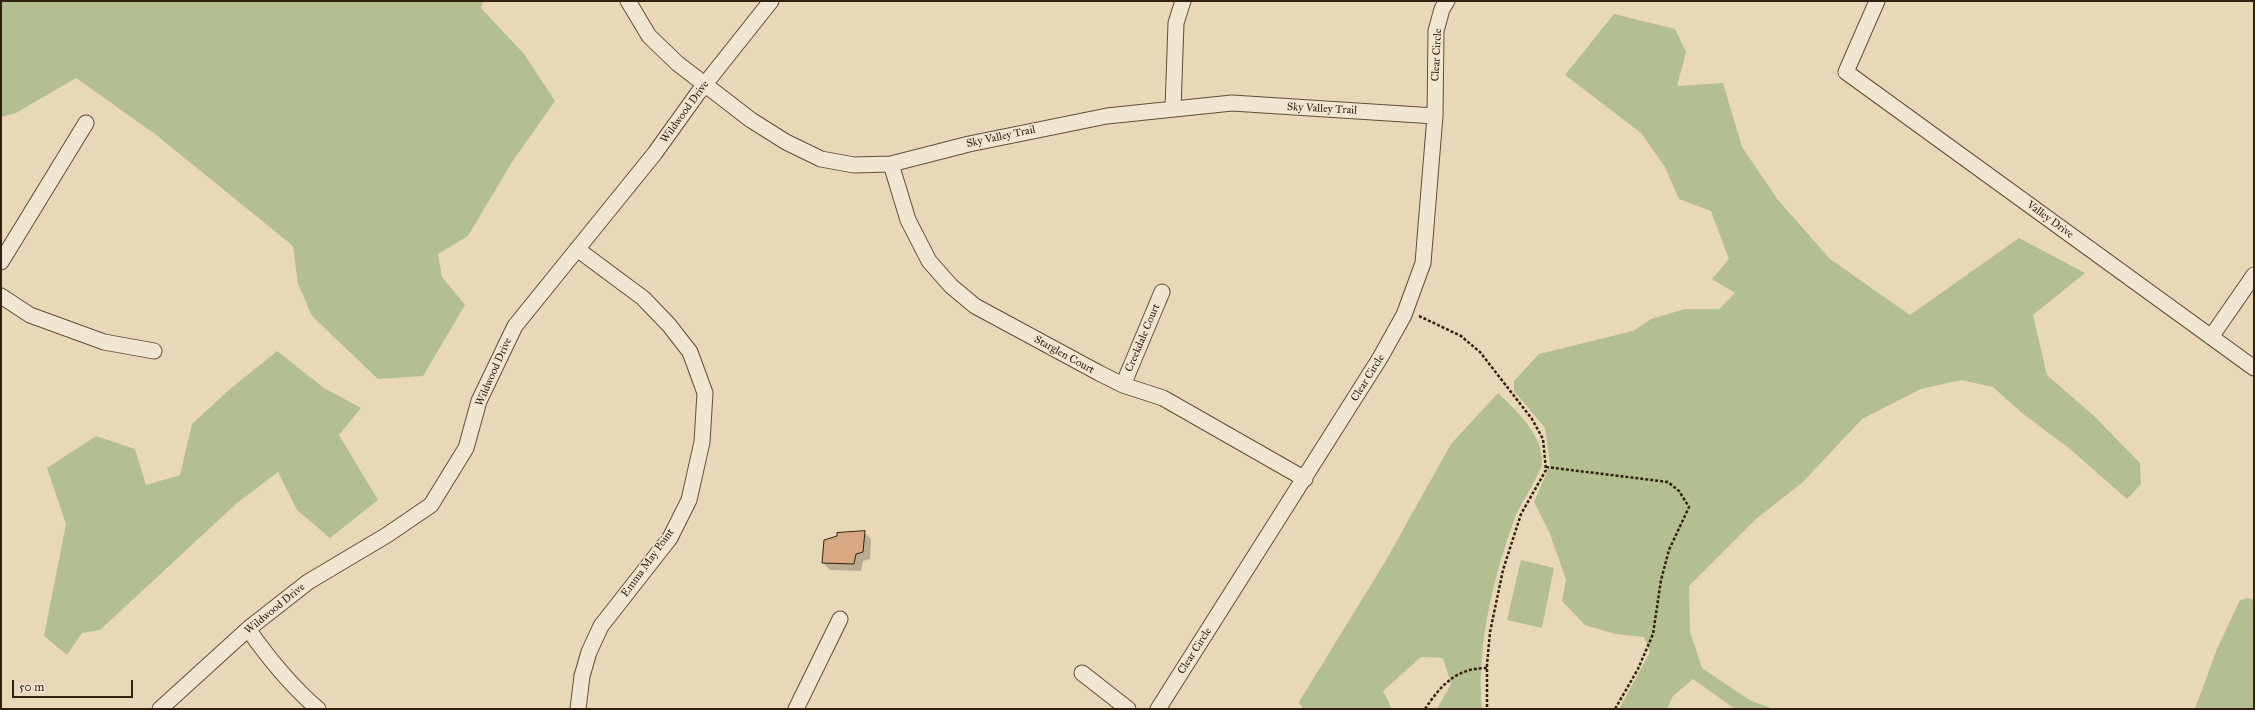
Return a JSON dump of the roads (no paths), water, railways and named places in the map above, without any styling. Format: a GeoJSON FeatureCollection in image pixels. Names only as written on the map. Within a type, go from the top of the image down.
{"type":"FeatureCollection","features":[{"type":"Feature","properties":{"kind":"street","name":"Sky Valley Trail"},"geometry":{"type":"LineString","coordinates":[[628,1],[649,36],[677,63],[752,120],[786,142],[822,159],[854,165],[891,164],[970,144],[1107,116],[1232,103],[1435,116]]}},
{"type":"Feature","properties":{"kind":"street","name":"Wildwood Drive"},"geometry":{"type":"LineString","coordinates":[[160,709],[248,629],[312,579],[387,536],[431,505],[466,448],[480,401],[515,326],[655,153],[705,84],[771,1]]}},
{"type":"Feature","properties":{"kind":"street"},"geometry":{"type":"LineString","coordinates":[[1173,109],[1176,23],[1183,1]]}},
{"type":"Feature","properties":{"kind":"street","name":"Clear Circle"},"geometry":{"type":"LineString","coordinates":[[1158,709],[1305,479],[1384,352],[1404,315],[1423,264],[1435,116],[1436,31],[1442,9],[1447,1]]}},
{"type":"Feature","properties":{"kind":"street","name":"Valley Drive"},"geometry":{"type":"LineString","coordinates":[[1877,1],[1846,72],[2254,368]]}},
{"type":"Feature","properties":{"kind":"street"},"geometry":{"type":"LineString","coordinates":[[1,262],[86,123]]}},
{"type":"Feature","properties":{"kind":"street","name":"Starglen Court"},"geometry":{"type":"LineString","coordinates":[[891,164],[908,220],[929,261],[950,286],[975,306],[1123,385],[1163,398],[1305,479]]}},
{"type":"Feature","properties":{"kind":"street","name":"Emma May Point"},"geometry":{"type":"LineString","coordinates":[[577,249],[643,298],[670,325],[690,352],[705,394],[702,442],[688,500],[670,538],[601,626],[589,652],[582,676],[578,709]]}},
{"type":"Feature","properties":{"kind":"street"},"geometry":{"type":"LineString","coordinates":[[2211,337],[2254,275]]}},
{"type":"Feature","properties":{"kind":"street","name":"Creekdale Court"},"geometry":{"type":"LineString","coordinates":[[1123,385],[1162,292]]}},
{"type":"Feature","properties":{"kind":"street"},"geometry":{"type":"LineString","coordinates":[[1,296],[30,315],[104,342],[154,351]]}},
{"type":"Feature","properties":{"kind":"street"},"geometry":{"type":"LineString","coordinates":[[796,709],[840,619]]}},
{"type":"Feature","properties":{"kind":"street"},"geometry":{"type":"LineString","coordinates":[[248,629],[275,666],[296,690],[318,709]]}},
{"type":"Feature","properties":{"kind":"street"},"geometry":{"type":"LineString","coordinates":[[1082,673],[1128,709]]}}]}
